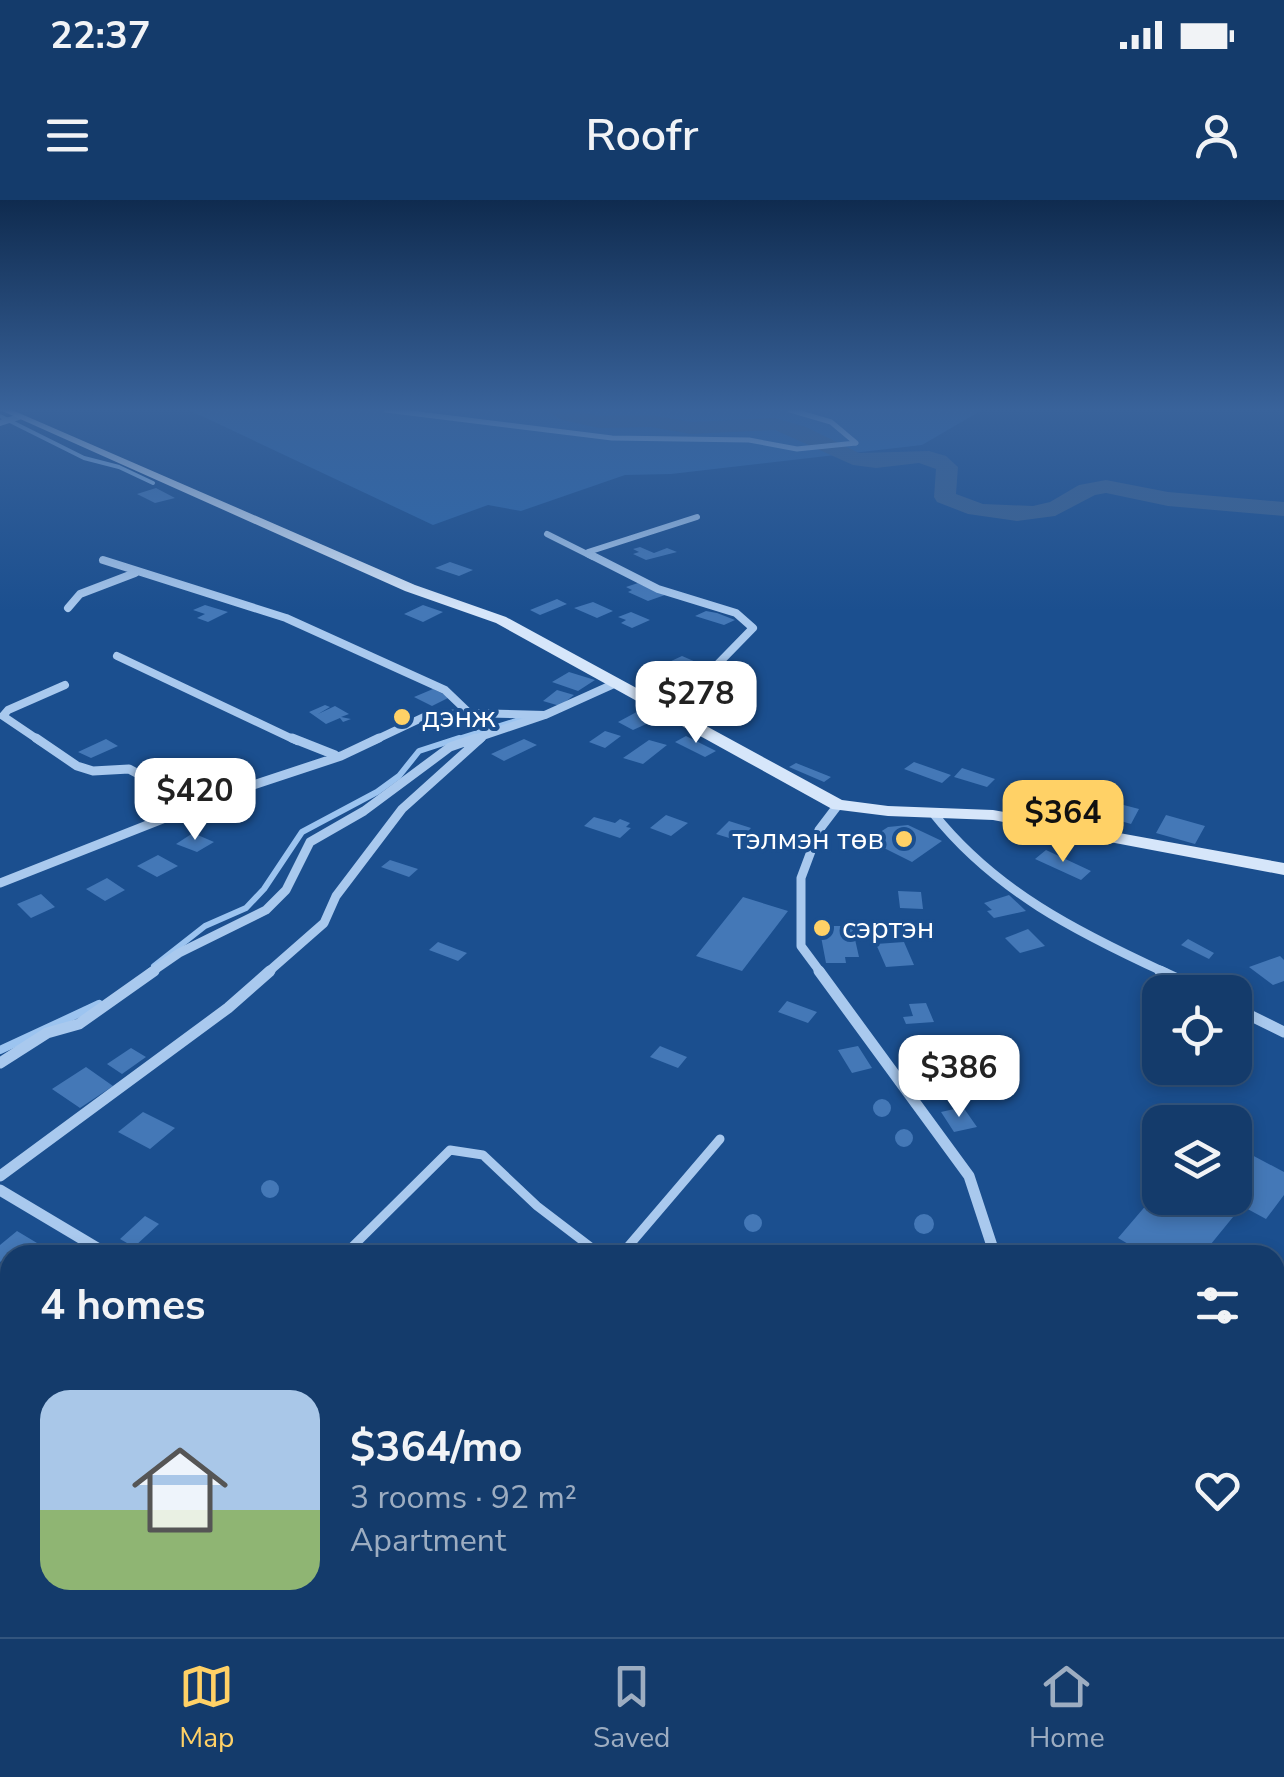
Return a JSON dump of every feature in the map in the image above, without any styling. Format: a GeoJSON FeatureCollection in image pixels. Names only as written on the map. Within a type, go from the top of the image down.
{"type":"FeatureCollection","features":[{"type":"Feature","properties":{"kind":"main road"},"geometry":{"type":"LineString","coordinates":[[156,477],[410,588],[502,620],[838,805],[932,814],[993,814],[1284,870]]}},
{"type":"Feature","properties":{"kind":"street"},"geometry":{"type":"LineString","coordinates":[[588,552],[697,517]]}},
{"type":"Feature","properties":{"kind":"street"},"geometry":{"type":"LineString","coordinates":[[548,534],[588,552],[608,568],[695,602],[724,608],[753,628],[712,670],[652,703]]}},
{"type":"Feature","properties":{"kind":"street"},"geometry":{"type":"LineString","coordinates":[[103,560],[286,618],[446,690],[470,713]]}},
{"type":"Feature","properties":{"kind":"street"},"geometry":{"type":"LineString","coordinates":[[68,608],[80,594],[136,572]]}},
{"type":"Feature","properties":{"kind":"street"},"geometry":{"type":"LineString","coordinates":[[117,656],[320,752],[341,756]]}},
{"type":"Feature","properties":{"kind":"street"},"geometry":{"type":"LineString","coordinates":[[0,1063],[47,1033],[79,1024],[179,953],[266,910],[286,890],[310,842],[364,811],[450,748],[545,716],[616,682]]}},
{"type":"Feature","properties":{"kind":"street"},"geometry":{"type":"LineString","coordinates":[[65,686],[3,716],[77,766],[93,770],[129,769],[198,806]]}},
{"type":"Feature","properties":{"kind":"street"},"geometry":{"type":"LineString","coordinates":[[0,883],[198,806],[341,756],[428,715],[545,716]]}},
{"type":"Feature","properties":{"kind":"street"},"geometry":{"type":"LineString","coordinates":[[0,1176],[228,1008],[324,923],[336,896],[402,808],[486,733]]}},
{"type":"Feature","properties":{"kind":"street"},"geometry":{"type":"LineString","coordinates":[[838,805],[819,830],[800,878],[802,946],[970,1176],[992,1245]]}},
{"type":"Feature","properties":{"kind":"street"},"geometry":{"type":"LineString","coordinates":[[932,814],[971,862],[1039,909],[1171,975]]}},
{"type":"Feature","properties":{"kind":"street"},"geometry":{"type":"LineString","coordinates":[[1252,1016],[1284,1032]]}},
{"type":"Feature","properties":{"kind":"street"},"geometry":{"type":"LineString","coordinates":[[0,1190],[92,1245]]}},
{"type":"Feature","properties":{"kind":"lane"},"geometry":{"type":"LineString","coordinates":[[629,1245],[720,1139]]}},
{"type":"Feature","properties":{"kind":"lane"},"geometry":{"type":"LineString","coordinates":[[354,1245],[450,1150],[483,1155],[537,1206],[588,1245]]}},
{"type":"Feature","properties":{"kind":"shaded area"},"geometry":{"type":"Polygon","coordinates":[[[331,477],[619,477],[521,511],[488,505],[433,525],[331,477]]]}},
{"type":"Feature","properties":{"kind":"building"},"geometry":{"type":"Polygon","coordinates":[[[156,488],[175,498],[155,503],[137,494],[156,488]]]}},
{"type":"Feature","properties":{"kind":"building"},"geometry":{"type":"Polygon","coordinates":[[[640,547],[654,553],[667,548],[677,552],[646,560],[633,554],[639,552],[633,549],[640,547]]]}},
{"type":"Feature","properties":{"kind":"building"},"geometry":{"type":"Polygon","coordinates":[[[450,562],[473,570],[459,576],[435,568],[450,562]]]}},
{"type":"Feature","properties":{"kind":"building"},"geometry":{"type":"Polygon","coordinates":[[[638,583],[665,595],[648,601],[628,592],[632,590],[626,587],[638,583]]]}},
{"type":"Feature","properties":{"kind":"building"},"geometry":{"type":"Polygon","coordinates":[[[557,599],[567,604],[540,615],[530,610],[557,599]]]}},
{"type":"Feature","properties":{"kind":"building"},"geometry":{"type":"Polygon","coordinates":[[[593,602],[613,611],[597,618],[574,608],[593,602]]]}},
{"type":"Feature","properties":{"kind":"building"},"geometry":{"type":"Polygon","coordinates":[[[205,605],[228,612],[208,622],[197,618],[205,614],[193,610],[205,605]]]}},
{"type":"Feature","properties":{"kind":"building"},"geometry":{"type":"Polygon","coordinates":[[[423,605],[443,612],[423,622],[404,614],[423,605]]]}},
{"type":"Feature","properties":{"kind":"building"},"geometry":{"type":"Polygon","coordinates":[[[706,611],[735,620],[724,625],[695,616],[706,611]]]}},
{"type":"Feature","properties":{"kind":"building"},"geometry":{"type":"Polygon","coordinates":[[[631,612],[650,620],[632,628],[621,623],[626,620],[618,617],[631,612]]]}},
{"type":"Feature","properties":{"kind":"building"},"geometry":{"type":"Polygon","coordinates":[[[682,656],[710,668],[697,675],[669,662],[682,656]]]}},
{"type":"Feature","properties":{"kind":"building"},"geometry":{"type":"Polygon","coordinates":[[[569,672],[595,680],[578,691],[552,682],[569,672]]]}},
{"type":"Feature","properties":{"kind":"building"},"geometry":{"type":"Polygon","coordinates":[[[433,689],[450,697],[432,706],[414,697],[433,689]]]}},
{"type":"Feature","properties":{"kind":"building"},"geometry":{"type":"Polygon","coordinates":[[[557,690],[574,695],[560,706],[543,701],[557,690]]]}},
{"type":"Feature","properties":{"kind":"building"},"geometry":{"type":"Polygon","coordinates":[[[325,705],[330,707],[318,714],[335,706],[349,714],[341,717],[351,719],[343,722],[340,718],[326,724],[309,712],[325,705]]]}},
{"type":"Feature","properties":{"kind":"building"},"geometry":{"type":"Polygon","coordinates":[[[644,708],[658,715],[651,718],[655,720],[633,730],[618,722],[644,708]]]}},
{"type":"Feature","properties":{"kind":"building"},"geometry":{"type":"Polygon","coordinates":[[[605,731],[621,736],[605,748],[589,742],[605,731]]]}},
{"type":"Feature","properties":{"kind":"building"},"geometry":{"type":"Polygon","coordinates":[[[686,736],[716,751],[705,757],[675,742],[686,736]]]}},
{"type":"Feature","properties":{"kind":"building"},"geometry":{"type":"Polygon","coordinates":[[[106,739],[118,746],[91,758],[78,752],[106,739]]]}},
{"type":"Feature","properties":{"kind":"building"},"geometry":{"type":"Polygon","coordinates":[[[524,739],[537,745],[504,761],[491,754],[524,739]]]}},
{"type":"Feature","properties":{"kind":"building"},"geometry":{"type":"Polygon","coordinates":[[[649,740],[667,745],[643,764],[623,758],[649,740]]]}},
{"type":"Feature","properties":{"kind":"building"},"geometry":{"type":"Polygon","coordinates":[[[914,762],[951,775],[942,783],[904,769],[914,762]]]}},
{"type":"Feature","properties":{"kind":"building"},"geometry":{"type":"Polygon","coordinates":[[[796,763],[831,777],[824,782],[789,767],[796,763]]]}},
{"type":"Feature","properties":{"kind":"building"},"geometry":{"type":"Polygon","coordinates":[[[962,768],[995,779],[987,787],[954,777],[962,768]]]}},
{"type":"Feature","properties":{"kind":"building"},"geometry":{"type":"Polygon","coordinates":[[[1116,803],[1139,809],[1131,824],[1107,817],[1116,803]]]}},
{"type":"Feature","properties":{"kind":"building"},"geometry":{"type":"Polygon","coordinates":[[[666,815],[688,823],[671,836],[650,828],[666,815]]]}},
{"type":"Feature","properties":{"kind":"building"},"geometry":{"type":"Polygon","coordinates":[[[1166,815],[1205,826],[1195,844],[1156,833],[1166,815]]]}},
{"type":"Feature","properties":{"kind":"building"},"geometry":{"type":"Polygon","coordinates":[[[594,817],[615,823],[620,819],[630,823],[626,827],[631,828],[620,838],[584,826],[594,817]]]}},
{"type":"Feature","properties":{"kind":"building"},"geometry":{"type":"Polygon","coordinates":[[[729,821],[751,828],[739,841],[716,834],[729,821]]]}},
{"type":"Feature","properties":{"kind":"building"},"geometry":{"type":"Polygon","coordinates":[[[908,825],[942,841],[912,862],[868,840],[888,827],[908,825]]]}},
{"type":"Feature","properties":{"kind":"building"},"geometry":{"type":"Polygon","coordinates":[[[193,833],[214,842],[197,852],[176,844],[193,833]]]}},
{"type":"Feature","properties":{"kind":"building"},"geometry":{"type":"Polygon","coordinates":[[[1046,850],[1091,871],[1081,880],[1035,859],[1046,850]]]}},
{"type":"Feature","properties":{"kind":"building"},"geometry":{"type":"Polygon","coordinates":[[[158,855],[178,866],[157,877],[137,866],[158,855]]]}},
{"type":"Feature","properties":{"kind":"building"},"geometry":{"type":"Polygon","coordinates":[[[390,860],[418,869],[409,877],[381,867],[390,860]]]}},
{"type":"Feature","properties":{"kind":"building"},"geometry":{"type":"Polygon","coordinates":[[[107,878],[125,890],[105,901],[86,889],[107,878]]]}},
{"type":"Feature","properties":{"kind":"building"},"geometry":{"type":"Polygon","coordinates":[[[898,891],[921,892],[923,909],[900,908],[898,891]]]}},
{"type":"Feature","properties":{"kind":"building"},"geometry":{"type":"Polygon","coordinates":[[[41,894],[55,907],[31,918],[17,904],[41,894]]]}},
{"type":"Feature","properties":{"kind":"building"},"geometry":{"type":"Polygon","coordinates":[[[1009,895],[1026,911],[994,918],[984,903],[1009,895]]]}},
{"type":"Feature","properties":{"kind":"building"},"geometry":{"type":"Polygon","coordinates":[[[743,897],[788,911],[742,971],[696,956],[743,897]]]}},
{"type":"Feature","properties":{"kind":"building"},"geometry":{"type":"Polygon","coordinates":[[[819,926],[852,926],[859,957],[845,957],[846,963],[826,963],[819,926]]]}},
{"type":"Feature","properties":{"kind":"building"},"geometry":{"type":"Polygon","coordinates":[[[1028,929],[1045,946],[1020,953],[1005,938],[1028,929]]]}},
{"type":"Feature","properties":{"kind":"building"},"geometry":{"type":"Polygon","coordinates":[[[1188,939],[1214,953],[1209,959],[1181,945],[1188,939]]]}},
{"type":"Feature","properties":{"kind":"building"},"geometry":{"type":"Polygon","coordinates":[[[438,942],[467,953],[458,961],[429,950],[438,942]]]}},
{"type":"Feature","properties":{"kind":"building"},"geometry":{"type":"Polygon","coordinates":[[[904,942],[914,965],[886,967],[876,944],[904,942]]]}},
{"type":"Feature","properties":{"kind":"building"},"geometry":{"type":"Polygon","coordinates":[[[1280,956],[1284,960],[1284,981],[1273,985],[1249,967],[1280,956]]]}},
{"type":"Feature","properties":{"kind":"building"},"geometry":{"type":"Polygon","coordinates":[[[787,1001],[817,1012],[808,1023],[778,1012],[787,1001]]]}},
{"type":"Feature","properties":{"kind":"building"},"geometry":{"type":"Polygon","coordinates":[[[926,1003],[934,1022],[906,1024],[903,1017],[913,1016],[909,1004],[926,1003]]]}},
{"type":"Feature","properties":{"kind":"building"},"geometry":{"type":"Polygon","coordinates":[[[968,1036],[978,1046],[968,1056],[958,1046],[968,1036]]]}},
{"type":"Feature","properties":{"kind":"building"},"geometry":{"type":"Polygon","coordinates":[[[660,1046],[687,1057],[678,1068],[650,1057],[660,1046]]]}},
{"type":"Feature","properties":{"kind":"building"},"geometry":{"type":"Polygon","coordinates":[[[858,1046],[872,1068],[852,1073],[838,1050],[858,1046]]]}},
{"type":"Feature","properties":{"kind":"building"},"geometry":{"type":"Polygon","coordinates":[[[131,1048],[146,1057],[122,1074],[107,1064],[131,1048]]]}},
{"type":"Feature","properties":{"kind":"building"},"geometry":{"type":"Polygon","coordinates":[[[973,1053],[988,1071],[927,1089],[908,1066],[920,1063],[924,1068],[973,1053]]]}},
{"type":"Feature","properties":{"kind":"building"},"geometry":{"type":"Polygon","coordinates":[[[86,1067],[113,1086],[80,1108],[52,1089],[86,1067]]]}},
{"type":"Feature","properties":{"kind":"building"},"geometry":{"type":"Polygon","coordinates":[[[882,1099],[891,1108],[882,1117],[873,1108],[882,1099]]]}},
{"type":"Feature","properties":{"kind":"building"},"geometry":{"type":"Polygon","coordinates":[[[963,1107],[977,1127],[954,1132],[941,1112],[963,1107]]]}},
{"type":"Feature","properties":{"kind":"building"},"geometry":{"type":"Polygon","coordinates":[[[143,1112],[175,1128],[150,1149],[118,1132],[143,1112]]]}},
{"type":"Feature","properties":{"kind":"building"},"geometry":{"type":"Polygon","coordinates":[[[904,1129],[911,1131],[911,1145],[904,1147],[897,1145],[895,1138],[897,1131],[904,1129]]]}},
{"type":"Feature","properties":{"kind":"building"},"geometry":{"type":"Polygon","coordinates":[[[1252,1155],[1284,1172],[1284,1195],[1266,1219],[1252,1211],[1252,1155]]]}},
{"type":"Feature","properties":{"kind":"building"},"geometry":{"type":"Polygon","coordinates":[[[270,1180],[279,1189],[270,1198],[261,1189],[270,1180]]]}},
{"type":"Feature","properties":{"kind":"building"},"geometry":{"type":"Polygon","coordinates":[[[1142,1210],[1142,1215],[1235,1215],[1210,1245],[1130,1245],[1118,1238],[1142,1210]]]}},
{"type":"Feature","properties":{"kind":"building"},"geometry":{"type":"Polygon","coordinates":[[[753,1214],[762,1223],[753,1232],[744,1223],[753,1214]]]}},
{"type":"Feature","properties":{"kind":"building"},"geometry":{"type":"Polygon","coordinates":[[[920,1214],[928,1214],[934,1224],[928,1234],[920,1234],[914,1228],[914,1220],[920,1214]]]}},
{"type":"Feature","properties":{"kind":"building"},"geometry":{"type":"Polygon","coordinates":[[[145,1216],[159,1224],[136,1245],[120,1239],[145,1216]]]}},
{"type":"Feature","properties":{"kind":"building"},"geometry":{"type":"Polygon","coordinates":[[[17,1231],[40,1245],[0,1245],[17,1231]]]}},
{"type":"Feature","properties":{"kind":"waterway"},"geometry":{"type":"LineString","coordinates":[[140,477],[153,483]]}},
{"type":"Feature","properties":{"kind":"waterway"},"geometry":{"type":"LineString","coordinates":[[946,477],[945,497],[983,511],[1047,511],[1099,487],[1168,499],[1284,509]]}},
{"type":"Feature","properties":{"kind":"waterway"},"geometry":{"type":"LineString","coordinates":[[451,741],[527,717]]}},
{"type":"Feature","properties":{"kind":"waterway"},"geometry":{"type":"LineString","coordinates":[[154,966],[205,926],[246,908],[264,889],[302,832],[377,792],[399,776],[419,751],[459,738]]}},
{"type":"Feature","properties":{"kind":"waterway"},"geometry":{"type":"LineString","coordinates":[[0,1050],[99,1004]]}},
{"type":"Feature","properties":{"kind":"place","name":"дэнж"},"geometry":{"type":"Point","coordinates":[402,717]}},
{"type":"Feature","properties":{"kind":"place","name":"тэлмэн төв"},"geometry":{"type":"Point","coordinates":[904,839]}},
{"type":"Feature","properties":{"kind":"place","name":"сэртэн"},"geometry":{"type":"Point","coordinates":[822,928]}}]}
